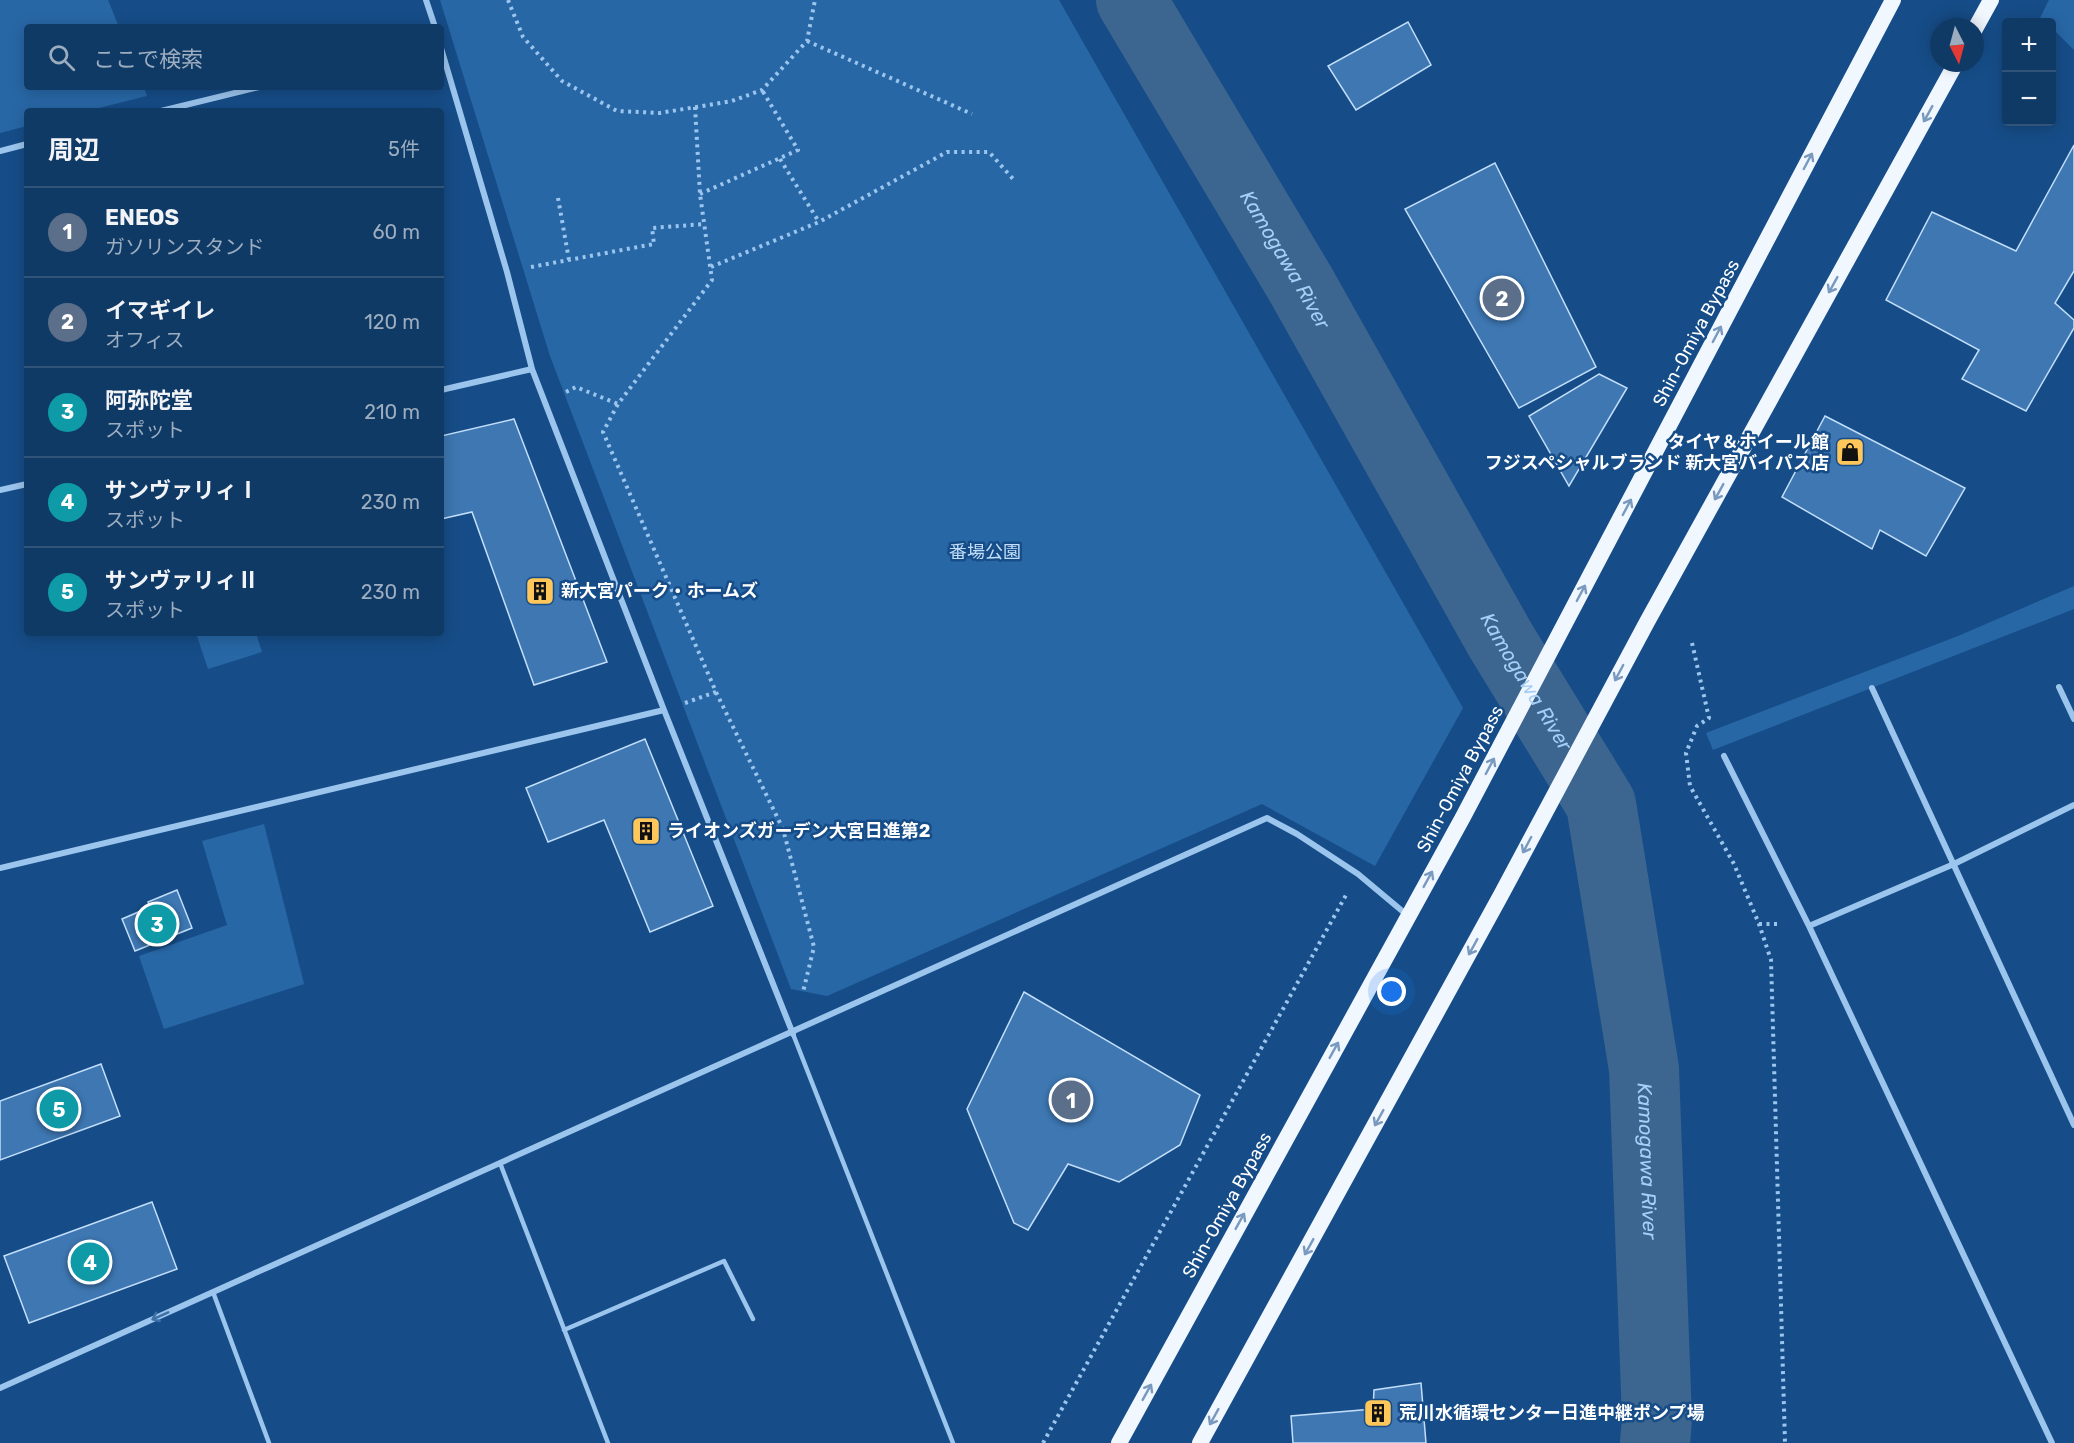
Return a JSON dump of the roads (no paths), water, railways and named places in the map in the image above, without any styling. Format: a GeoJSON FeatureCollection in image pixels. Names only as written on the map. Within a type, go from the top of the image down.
{"type":"FeatureCollection","features":[{"type":"Feature","properties":{"kind":"highway","name":"Shin-Omiya Bypass"},"geometry":{"type":"LineString","coordinates":[[1119,1443],[1462,817],[1893,0]]}},
{"type":"Feature","properties":{"kind":"highway"},"geometry":{"type":"LineString","coordinates":[[1981,18],[1991,0]]}},
{"type":"Feature","properties":{"kind":"highway"},"geometry":{"type":"LineString","coordinates":[[1200,1443],[1501,896],[1647,622],[1951,72]]}},
{"type":"Feature","properties":{"kind":"street"},"geometry":{"type":"LineString","coordinates":[[426,0],[434,24]]}},
{"type":"Feature","properties":{"kind":"street"},"geometry":{"type":"LineString","coordinates":[[444,58],[507,272],[532,369],[664,710],[794,1034]]}},
{"type":"Feature","properties":{"kind":"street"},"geometry":{"type":"LineString","coordinates":[[174,108],[247,90]]}},
{"type":"Feature","properties":{"kind":"street"},"geometry":{"type":"LineString","coordinates":[[0,151],[24,145]]}},
{"type":"Feature","properties":{"kind":"street"},"geometry":{"type":"LineString","coordinates":[[444,389],[532,369]]}},
{"type":"Feature","properties":{"kind":"street"},"geometry":{"type":"LineString","coordinates":[[0,490],[24,485]]}},
{"type":"Feature","properties":{"kind":"street"},"geometry":{"type":"LineString","coordinates":[[1872,687],[2074,1125]]}},
{"type":"Feature","properties":{"kind":"street"},"geometry":{"type":"LineString","coordinates":[[2059,687],[2074,719]]}},
{"type":"Feature","properties":{"kind":"street"},"geometry":{"type":"LineString","coordinates":[[0,868],[664,710]]}},
{"type":"Feature","properties":{"kind":"street"},"geometry":{"type":"LineString","coordinates":[[1724,756],[1809,926],[2052,1443]]}},
{"type":"Feature","properties":{"kind":"street"},"geometry":{"type":"LineString","coordinates":[[1809,926],[1954,864],[2074,805]]}},
{"type":"Feature","properties":{"kind":"street"},"geometry":{"type":"LineString","coordinates":[[0,1388],[500,1163],[794,1034],[1268,818],[1358,874],[1407,916]]}},
{"type":"Feature","properties":{"kind":"lane"},"geometry":{"type":"LineString","coordinates":[[794,1034],[952,1443]]}},
{"type":"Feature","properties":{"kind":"lane"},"geometry":{"type":"LineString","coordinates":[[500,1163],[608,1443]]}},
{"type":"Feature","properties":{"kind":"lane"},"geometry":{"type":"LineString","coordinates":[[564,1330],[724,1261],[753,1319]]}},
{"type":"Feature","properties":{"kind":"lane"},"geometry":{"type":"LineString","coordinates":[[213,1292],[269,1443]]}},
{"type":"Feature","properties":{"kind":"waterway","name":"Kamogawa River"},"geometry":{"type":"LineString","coordinates":[[1131,0],[1301,285],[1501,641],[1601,804],[1644,1069],[1657,1419],[1655,1443]]}},
{"type":"Feature","properties":{"kind":"place","name":"イマギイレ"},"geometry":{"type":"Point","coordinates":[1502,298]}},
{"type":"Feature","properties":{"kind":"place","name":"タイヤ＆ホイール館 フジスペシャルブランド 新大宮バイパス店"},"geometry":{"type":"Point","coordinates":[1850,452]}},
{"type":"Feature","properties":{"kind":"place","name":"新大宮パーク・ホームズ"},"geometry":{"type":"Point","coordinates":[540,591]}},
{"type":"Feature","properties":{"kind":"place","name":"ライオンズガーデン大宮日進第2"},"geometry":{"type":"Point","coordinates":[646,831]}},
{"type":"Feature","properties":{"kind":"place","name":"阿弥陀堂"},"geometry":{"type":"Point","coordinates":[157,924]}},
{"type":"Feature","properties":{"kind":"place","name":"ENEOS"},"geometry":{"type":"Point","coordinates":[1071,1100]}},
{"type":"Feature","properties":{"kind":"place","name":"サンヴァリィⅡ"},"geometry":{"type":"Point","coordinates":[59,1109]}},
{"type":"Feature","properties":{"kind":"place","name":"サンヴァリィⅠ"},"geometry":{"type":"Point","coordinates":[90,1262]}},
{"type":"Feature","properties":{"kind":"place","name":"荒川水循環センター日進中継ポンプ場"},"geometry":{"type":"Point","coordinates":[1378,1413]}},
{"type":"Feature","properties":{"kind":"park label","name":"番場公園"},"geometry":{"type":"Point","coordinates":[985,552]}}]}
